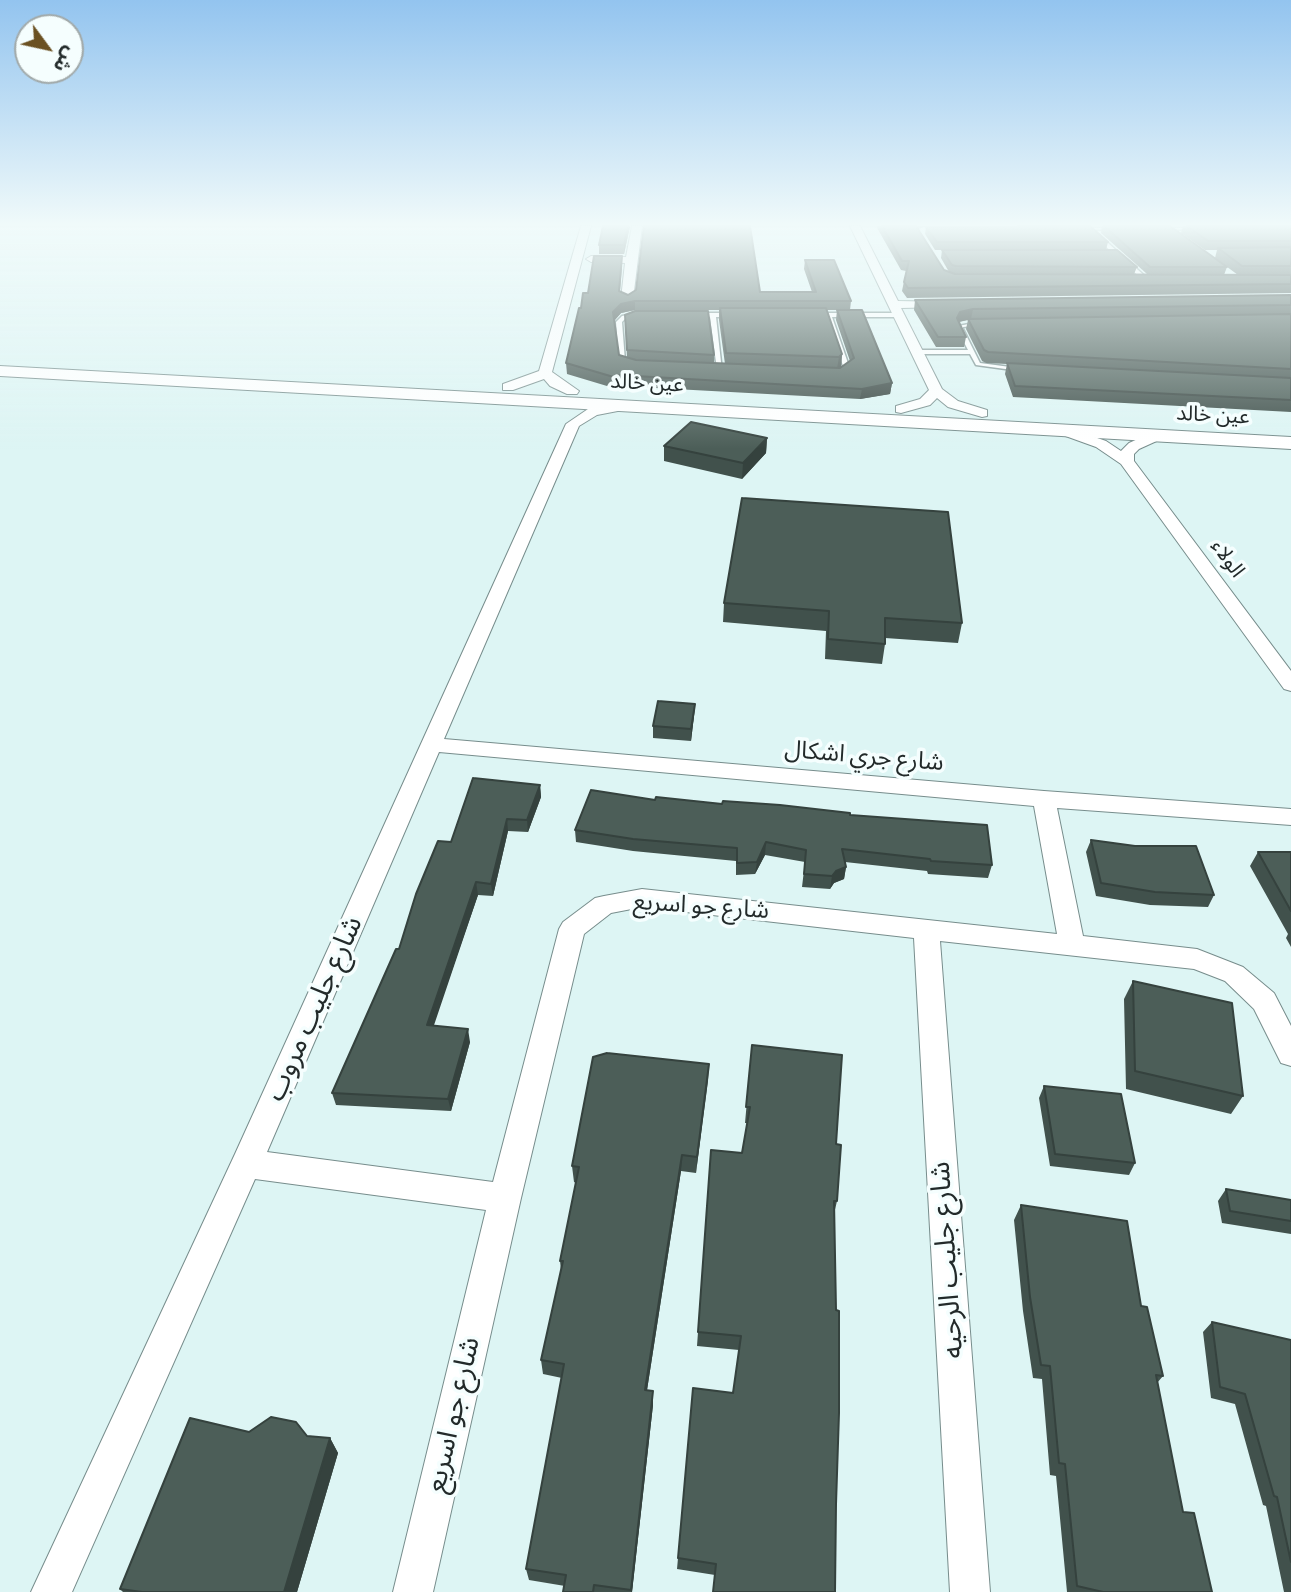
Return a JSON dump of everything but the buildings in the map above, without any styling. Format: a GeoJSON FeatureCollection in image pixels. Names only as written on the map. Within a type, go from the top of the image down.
{"type":"FeatureCollection","features":[{"type":"Feature","properties":{"kind":"street"},"geometry":{"type":"LineString","coordinates":[[508,387],[530,381],[545,373],[565,300]]}},
{"type":"Feature","properties":{"kind":"street"},"geometry":{"type":"LineString","coordinates":[[892,300],[936,391],[953,404],[982,413]]}},
{"type":"Feature","properties":{"kind":"street"},"geometry":{"type":"LineString","coordinates":[[897,310],[963,304]]}},
{"type":"Feature","properties":{"kind":"street","name":"عين خالد"},"geometry":{"type":"LineString","coordinates":[[0,359],[1291,430]]}},
{"type":"Feature","properties":{"kind":"street","name":"عين خالد"},"geometry":{"type":"LineString","coordinates":[[0,371],[1291,443]]}},
{"type":"Feature","properties":{"kind":"street"},"geometry":{"type":"LineString","coordinates":[[545,373],[555,383],[572,391]]}},
{"type":"Feature","properties":{"kind":"street"},"geometry":{"type":"LineString","coordinates":[[901,409],[925,402],[936,391]]}},
{"type":"Feature","properties":{"kind":"street"},"geometry":{"type":"LineString","coordinates":[[538,401],[562,410],[573,424],[593,412],[623,406]]}},
{"type":"Feature","properties":{"kind":"street","name":"شارع جليب مروب"},"geometry":{"type":"LineString","coordinates":[[51,1592],[246,1164],[573,424]]}},
{"type":"Feature","properties":{"kind":"street","name":"الولاء"},"geometry":{"type":"LineString","coordinates":[[1065,431],[1101,444],[1126,461],[1291,685]]}},
{"type":"Feature","properties":{"kind":"street"},"geometry":{"type":"LineString","coordinates":[[1126,461],[1134,446],[1156,436]]}},
{"type":"Feature","properties":{"kind":"street","name":"شارع جري اشكال"},"geometry":{"type":"LineString","coordinates":[[432,746],[1044,799],[1291,817]]}},
{"type":"Feature","properties":{"kind":"street"},"geometry":{"type":"LineString","coordinates":[[1044,799],[1072,945]]}},
{"type":"Feature","properties":{"kind":"street","name":"شارع جو اسريع"},"geometry":{"type":"LineString","coordinates":[[413,1592],[505,1198],[572,929],[604,905],[642,898],[1197,959],[1234,974],[1264,1001],[1291,1054]]}},
{"type":"Feature","properties":{"kind":"street","name":"شارع جليب الرحيه"},"geometry":{"type":"LineString","coordinates":[[926,929],[970,1592]]}},
{"type":"Feature","properties":{"kind":"street"},"geometry":{"type":"LineString","coordinates":[[246,1164],[505,1198]]}},
{"type":"Feature","properties":{"kind":"lane"},"geometry":{"type":"LineString","coordinates":[[803,315],[897,310]]}},
{"type":"Feature","properties":{"kind":"lane"},"geometry":{"type":"LineString","coordinates":[[636,366],[622,362],[619,322],[624,317],[648,315]]}},
{"type":"Feature","properties":{"kind":"lane"},"geometry":{"type":"LineString","coordinates":[[687,315],[739,315]]}},
{"type":"Feature","properties":{"kind":"lane"},"geometry":{"type":"LineString","coordinates":[[713,315],[720,370]]}},
{"type":"Feature","properties":{"kind":"lane"},"geometry":{"type":"LineString","coordinates":[[829,315],[848,369],[844,373],[833,375]]}},
{"type":"Feature","properties":{"kind":"lane"},"geometry":{"type":"LineString","coordinates":[[985,324],[961,326],[978,364],[986,368],[1028,371]]}},
{"type":"Feature","properties":{"kind":"lane"},"geometry":{"type":"LineString","coordinates":[[916,352],[972,352]]}},
{"type":"Feature","properties":{"kind":"lane"},"geometry":{"type":"LineString","coordinates":[[706,369],[732,370]]}}]}
